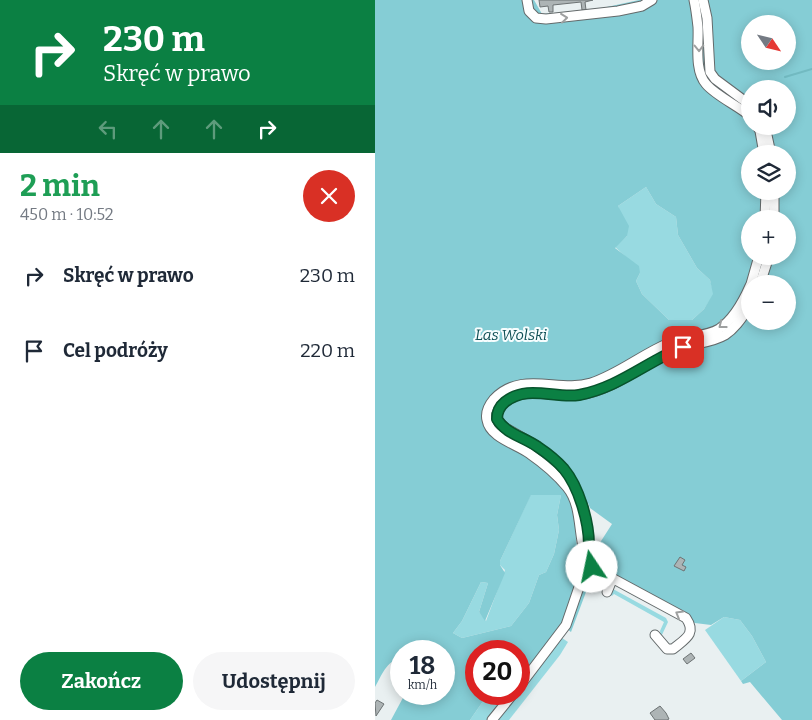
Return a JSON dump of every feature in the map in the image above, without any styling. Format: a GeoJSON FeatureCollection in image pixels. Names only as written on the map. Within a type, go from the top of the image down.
{"type":"FeatureCollection","features":[{"type":"Feature","properties":{"kind":"street"},"geometry":{"type":"LineString","coordinates":[[527,0],[529,11],[535,18],[546,19],[618,11],[642,6],[652,0]]}},
{"type":"Feature","properties":{"kind":"street"},"geometry":{"type":"LineString","coordinates":[[694,0],[698,24],[700,70],[703,79],[708,86],[741,108]]}},
{"type":"Feature","properties":{"kind":"street"},"geometry":{"type":"LineString","coordinates":[[703,0],[707,18],[710,72],[715,80],[741,99]]}},
{"type":"Feature","properties":{"kind":"street"},"geometry":{"type":"LineString","coordinates":[[524,389],[531,382],[582,385],[592,383],[631,364],[667,343],[718,329],[741,304]]}},
{"type":"Feature","properties":{"kind":"street"},"geometry":{"type":"LineString","coordinates":[[530,672],[567,625],[577,596],[585,559],[574,497],[567,487],[529,453],[498,436],[489,426],[487,420],[489,406],[493,400],[506,390],[524,389],[577,395],[605,387],[673,350],[724,336],[734,328],[741,318]]}},
{"type":"Feature","properties":{"kind":"street"},"geometry":{"type":"LineString","coordinates":[[585,559],[611,578],[686,618],[691,625],[688,637],[673,650],[667,649],[655,635]]}},
{"type":"Feature","properties":{"kind":"street"},"geometry":{"type":"LineString","coordinates":[[605,591],[607,583],[611,578]]}},
{"type":"Feature","properties":{"kind":"street"},"geometry":{"type":"LineString","coordinates":[[492,720],[504,705]]}},
{"type":"Feature","properties":{"kind":"shaded area"},"geometry":{"type":"Polygon","coordinates":[[[646,187],[656,204],[676,217],[678,235],[697,268],[710,280],[714,294],[704,309],[692,320],[669,320],[642,294],[636,281],[640,273],[615,247],[627,236],[618,206],[646,187]]]}},
{"type":"Feature","properties":{"kind":"shaded area"},"geometry":{"type":"Polygon","coordinates":[[[531,494],[561,495],[557,515],[559,530],[554,554],[546,572],[539,575],[529,603],[511,626],[462,638],[453,633],[462,621],[481,582],[488,583],[479,612],[486,621],[505,570],[500,565],[500,561],[531,494]]]}},
{"type":"Feature","properties":{"kind":"shaded area"},"geometry":{"type":"Polygon","coordinates":[[[613,589],[666,618],[668,622],[661,637],[660,631],[664,622],[614,594],[612,596],[610,591],[613,589]]]}},
{"type":"Feature","properties":{"kind":"shaded area"},"geometry":{"type":"Polygon","coordinates":[[[724,617],[740,620],[752,636],[766,662],[741,681],[705,630],[724,617]]]}},
{"type":"Feature","properties":{"kind":"shaded area"},"geometry":{"type":"Polygon","coordinates":[[[562,638],[568,642],[530,693],[530,678],[562,638]]]}},
{"type":"Feature","properties":{"kind":"shaded area"},"geometry":{"type":"Polygon","coordinates":[[[480,705],[499,705],[487,720],[470,720],[480,705]]]}},
{"type":"Feature","properties":{"kind":"shaded area"},"geometry":{"type":"Polygon","coordinates":[[[508,705],[521,705],[509,720],[496,720],[508,705]]]}},
{"type":"Feature","properties":{"kind":"green space","name":"Las Wolski"},"geometry":{"type":"Polygon","coordinates":[[[375,0],[534,0],[542,14],[593,10],[639,0],[812,0],[812,720],[782,720],[750,682],[743,684],[741,681],[766,662],[752,636],[740,620],[724,617],[711,625],[695,623],[595,568],[571,632],[562,625],[531,666],[530,640],[465,640],[465,705],[480,705],[470,720],[391,720],[399,705],[455,705],[455,640],[390,640],[390,664],[375,687],[375,0]],[[646,187],[618,206],[629,226],[627,236],[615,248],[639,266],[640,273],[636,281],[642,294],[669,320],[692,320],[704,309],[713,294],[710,280],[697,268],[678,235],[676,217],[656,204],[646,187]],[[531,495],[500,561],[500,565],[505,573],[485,621],[479,612],[488,583],[481,582],[462,621],[453,633],[462,638],[511,626],[529,603],[539,575],[546,572],[554,554],[559,530],[557,515],[561,495],[531,495]],[[588,503],[575,504],[576,541],[578,548],[594,552],[612,524],[590,508],[588,503]]]}},
{"type":"Feature","properties":{"kind":"building"},"geometry":{"type":"Polygon","coordinates":[[[539,0],[593,0],[585,2],[586,10],[582,10],[581,2],[553,5],[553,12],[549,12],[548,6],[540,7],[539,0]]]}},
{"type":"Feature","properties":{"kind":"building"},"geometry":{"type":"Polygon","coordinates":[[[680,557],[685,560],[682,565],[686,567],[684,571],[674,566],[680,557]]]}},
{"type":"Feature","properties":{"kind":"building"},"geometry":{"type":"Polygon","coordinates":[[[691,653],[695,658],[687,664],[683,659],[691,653]]]}},
{"type":"Feature","properties":{"kind":"building"},"geometry":{"type":"Polygon","coordinates":[[[377,700],[384,704],[376,716],[375,703],[377,700]]]}},
{"type":"Feature","properties":{"kind":"building"},"geometry":{"type":"Polygon","coordinates":[[[660,706],[669,719],[655,720],[650,713],[660,706]]]}},
{"type":"Feature","properties":{"kind":"waterway"},"geometry":{"type":"LineString","coordinates":[[785,77],[812,69]]}},
{"type":"Feature","properties":{"kind":"route"},"geometry":{"type":"LineString","coordinates":[[592,567],[585,563],[585,555],[589,546],[583,507],[567,474],[560,465],[537,446],[513,434],[504,427],[497,419],[499,409],[506,401],[525,393],[577,395],[592,392],[619,380],[673,350],[683,347]]}}]}
